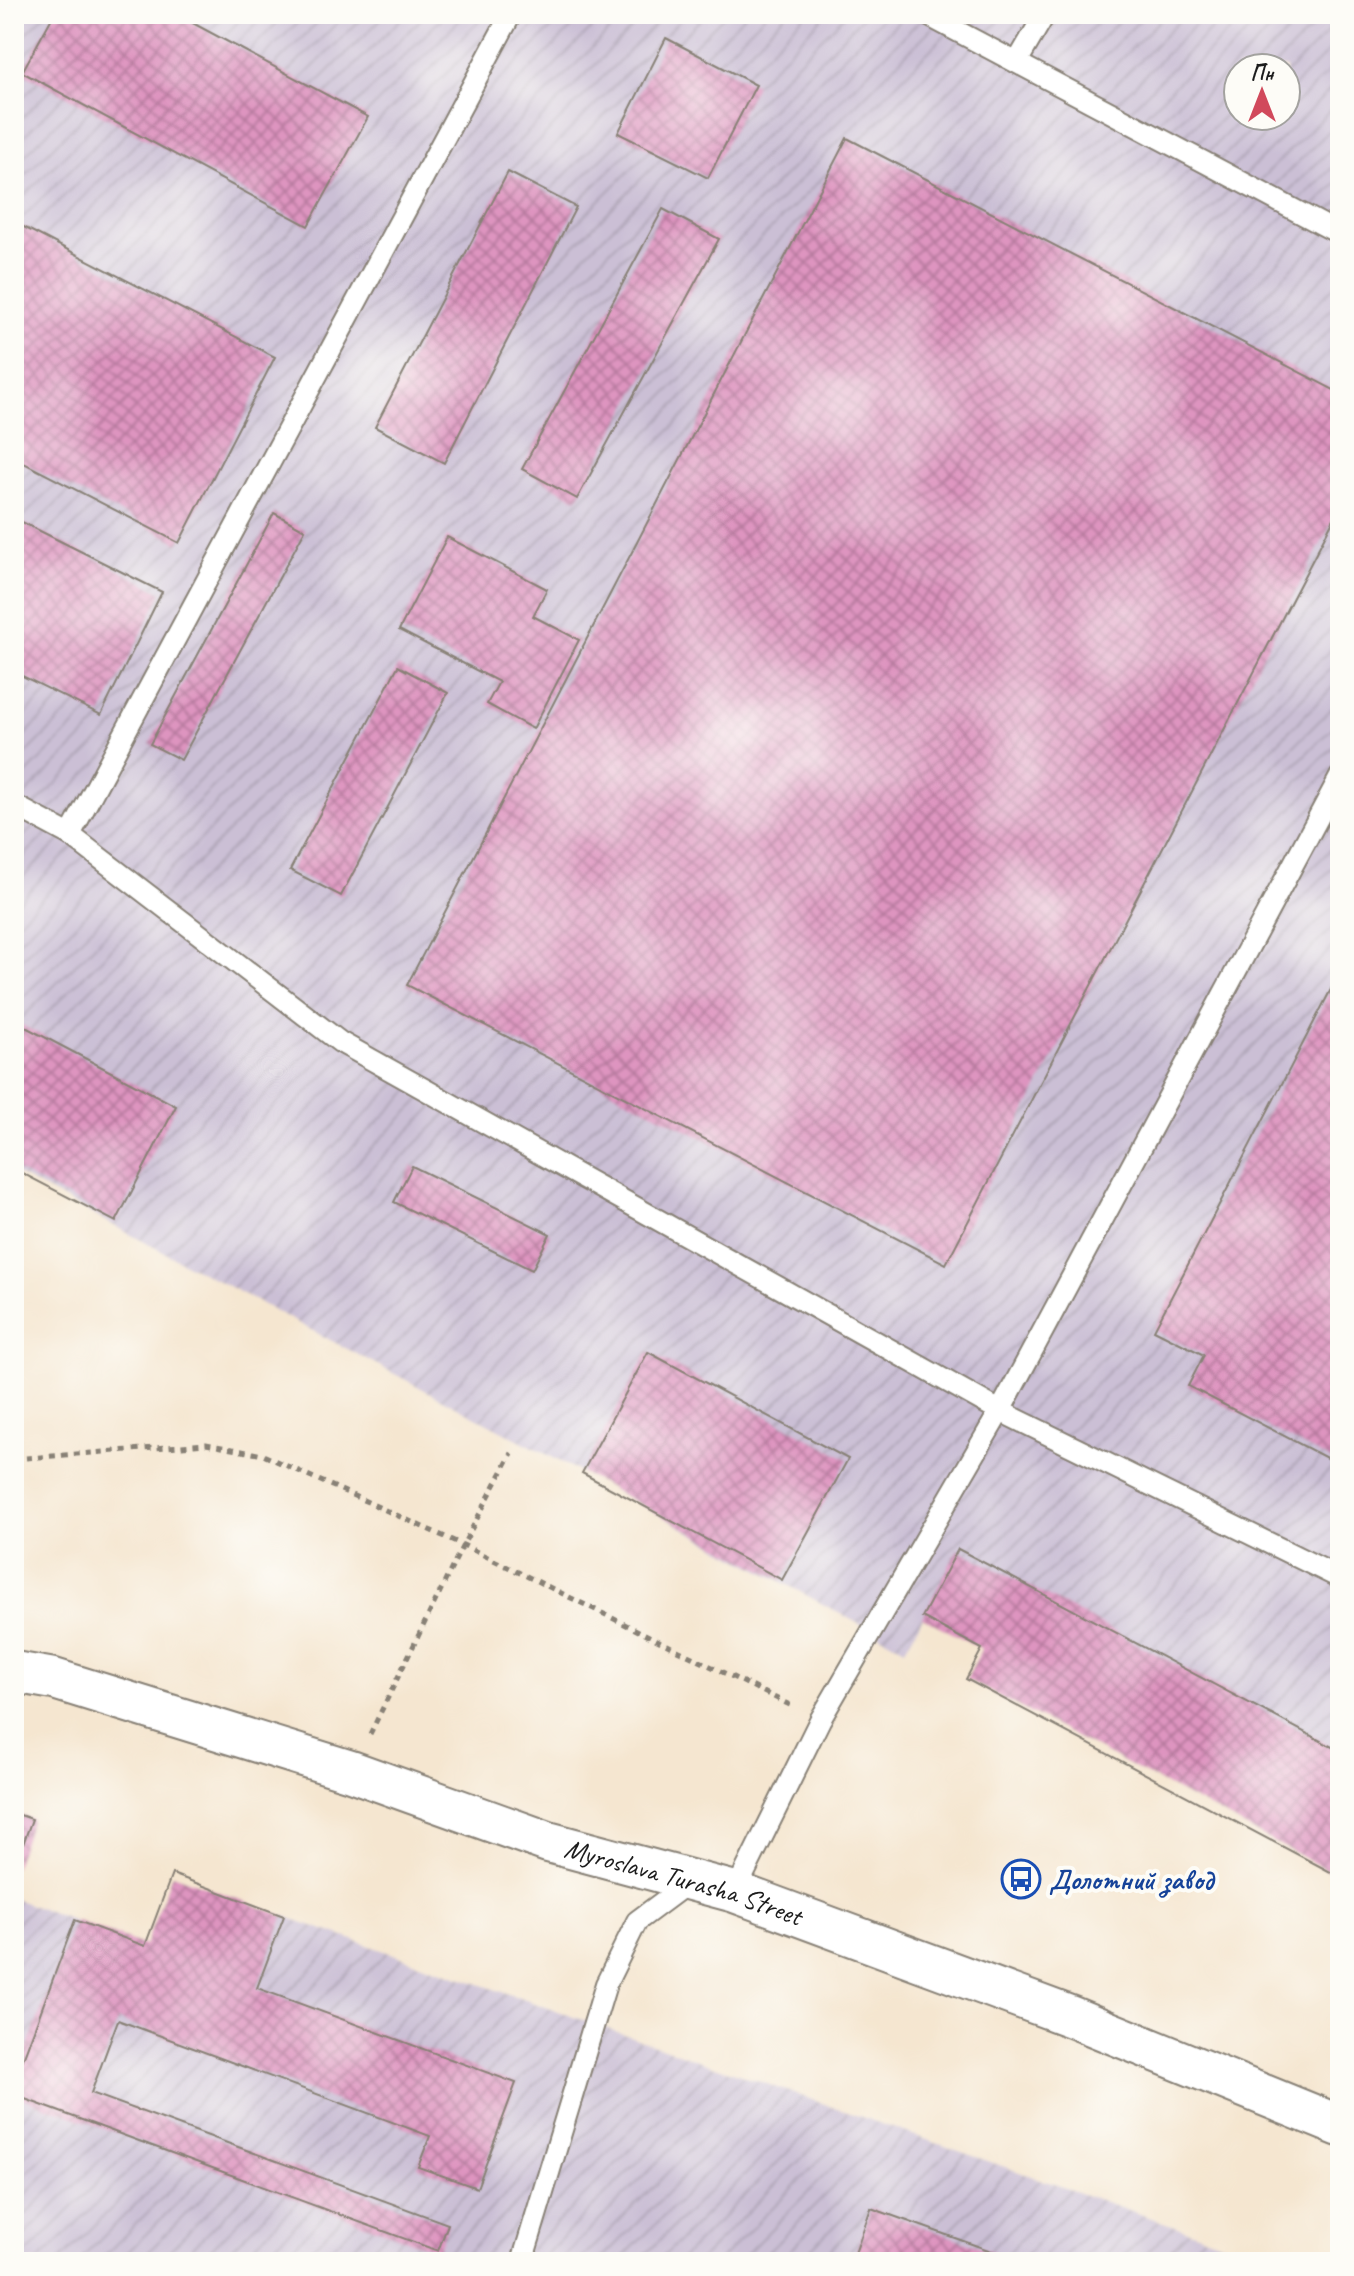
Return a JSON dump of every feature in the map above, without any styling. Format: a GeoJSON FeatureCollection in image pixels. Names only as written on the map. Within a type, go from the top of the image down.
{"type":"FeatureCollection","features":[{"type":"Feature","properties":{"kind":"street","name":"Myroslava Turasha Street"},"geometry":{"type":"LineString","coordinates":[[14,1672],[54,1679],[351,1771],[548,1842],[735,1892],[1072,2017],[1340,2126]]}},
{"type":"Feature","properties":{"kind":"lane"},"geometry":{"type":"LineString","coordinates":[[70,835],[511,14]]}},
{"type":"Feature","properties":{"kind":"lane"},"geometry":{"type":"LineString","coordinates":[[925,14],[1340,234]]}},
{"type":"Feature","properties":{"kind":"lane"},"geometry":{"type":"LineString","coordinates":[[1017,62],[1045,14]]}},
{"type":"Feature","properties":{"kind":"lane"},"geometry":{"type":"LineString","coordinates":[[735,1892],[820,1720],[1000,1411],[1340,777]]}},
{"type":"Feature","properties":{"kind":"lane"},"geometry":{"type":"LineString","coordinates":[[14,805],[70,835],[340,1042],[1000,1411],[1340,1578]]}},
{"type":"Feature","properties":{"kind":"lane"},"geometry":{"type":"LineString","coordinates":[[522,2262],[606,1984],[637,1921],[692,1880]]}},
{"type":"Feature","properties":{"kind":"path"},"geometry":{"type":"LineString","coordinates":[[14,1459],[206,1444],[263,1455],[463,1545],[820,1720]]}},
{"type":"Feature","properties":{"kind":"path"},"geometry":{"type":"LineString","coordinates":[[351,1771],[512,1453]]}},
{"type":"Feature","properties":{"kind":"shaded area"},"geometry":{"type":"Polygon","coordinates":[[[14,14],[1340,14],[1340,1877],[966,1679],[982,1649],[923,1617],[905,1649],[582,1473],[14,1173],[14,14]]]}},
{"type":"Feature","properties":{"kind":"shaded area"},"geometry":{"type":"Polygon","coordinates":[[[172,1874],[284,1916],[1278,2262],[14,2262],[14,1899],[145,1946],[172,1874]]]}},
{"type":"Feature","properties":{"kind":"building"},"geometry":{"type":"Polygon","coordinates":[[[54,14],[176,14],[368,117],[308,226],[22,72],[54,14]]]}},
{"type":"Feature","properties":{"kind":"building"},"geometry":{"type":"Polygon","coordinates":[[[666,38],[756,85],[708,178],[618,133],[666,38]]]}},
{"type":"Feature","properties":{"kind":"building"},"geometry":{"type":"Polygon","coordinates":[[[847,138],[1340,393],[1340,507],[946,1264],[407,985],[847,138]]]}},
{"type":"Feature","properties":{"kind":"building"},"geometry":{"type":"Polygon","coordinates":[[[508,172],[576,207],[444,463],[375,427],[508,172]]]}},
{"type":"Feature","properties":{"kind":"building"},"geometry":{"type":"Polygon","coordinates":[[[663,209],[719,239],[577,499],[522,469],[663,209]]]}},
{"type":"Feature","properties":{"kind":"building"},"geometry":{"type":"Polygon","coordinates":[[[14,222],[275,357],[179,543],[14,458],[14,222]]]}},
{"type":"Feature","properties":{"kind":"building"},"geometry":{"type":"Polygon","coordinates":[[[274,513],[305,530],[181,760],[150,744],[274,513]]]}},
{"type":"Feature","properties":{"kind":"building"},"geometry":{"type":"Polygon","coordinates":[[[14,518],[162,592],[101,715],[14,672],[14,518]]]}},
{"type":"Feature","properties":{"kind":"building"},"geometry":{"type":"Polygon","coordinates":[[[447,537],[547,589],[533,616],[579,640],[533,729],[487,704],[499,682],[399,630],[447,537]]]}},
{"type":"Feature","properties":{"kind":"building"},"geometry":{"type":"Polygon","coordinates":[[[398,666],[448,693],[341,896],[290,870],[398,666]]]}},
{"type":"Feature","properties":{"kind":"building"},"geometry":{"type":"Polygon","coordinates":[[[1340,972],[1340,1465],[1188,1386],[1204,1355],[1154,1330],[1340,972]]]}},
{"type":"Feature","properties":{"kind":"building"},"geometry":{"type":"Polygon","coordinates":[[[14,1021],[176,1106],[116,1222],[14,1169],[14,1021]]]}},
{"type":"Feature","properties":{"kind":"building"},"geometry":{"type":"Polygon","coordinates":[[[412,1166],[550,1234],[532,1270],[394,1202],[412,1166]]]}},
{"type":"Feature","properties":{"kind":"building"},"geometry":{"type":"Polygon","coordinates":[[[648,1352],[848,1459],[782,1580],[582,1473],[648,1352]]]}},
{"type":"Feature","properties":{"kind":"building"},"geometry":{"type":"Polygon","coordinates":[[[958,1549],[1340,1751],[1340,1877],[966,1679],[982,1649],[922,1617],[958,1549]]]}},
{"type":"Feature","properties":{"kind":"building"},"geometry":{"type":"Polygon","coordinates":[[[14,1813],[32,1819],[14,1869],[14,1813]]]}},
{"type":"Feature","properties":{"kind":"building"},"geometry":{"type":"Polygon","coordinates":[[[172,1874],[284,1916],[257,1988],[516,2083],[477,2188],[418,2167],[430,2136],[118,2020],[91,2093],[448,2224],[438,2251],[14,2095],[14,2083],[75,1920],[145,1946],[172,1874]]]}},
{"type":"Feature","properties":{"kind":"building"},"geometry":{"type":"Polygon","coordinates":[[[871,2208],[1022,2262],[852,2262],[871,2208]]]}},
{"type":"Feature","properties":{"kind":"place","name":"Долотний завод"},"geometry":{"type":"Point","coordinates":[1021,1879]}}]}
